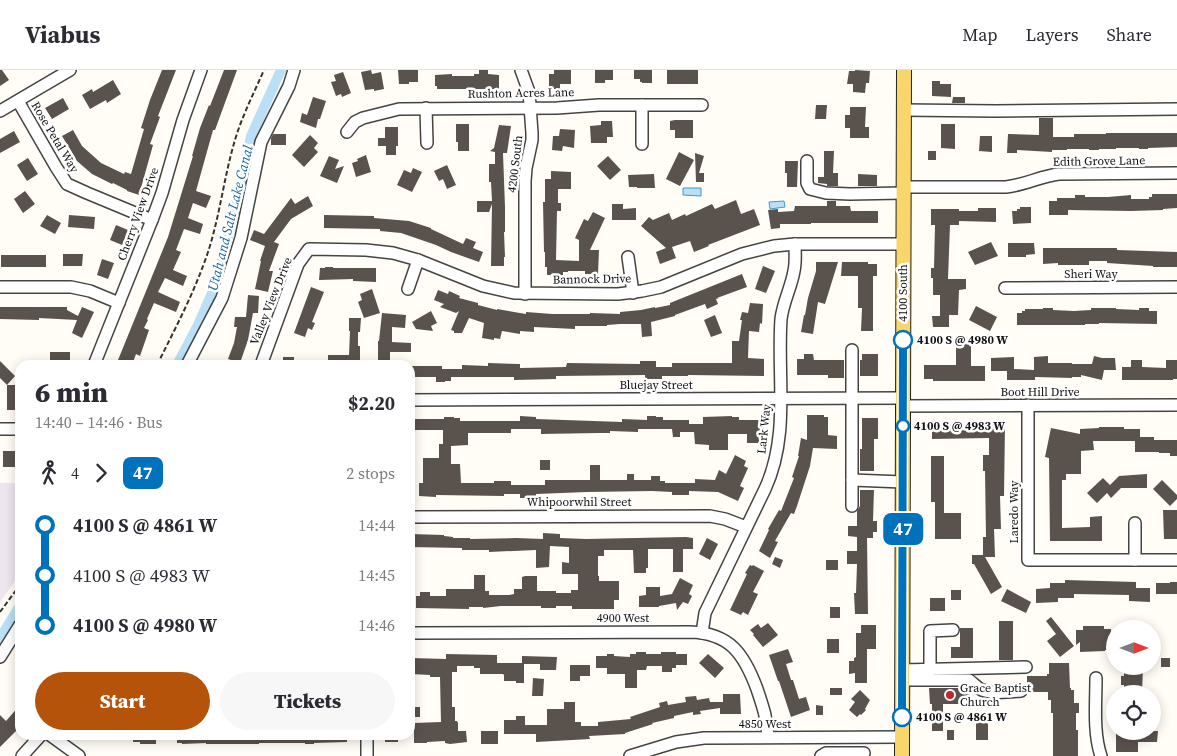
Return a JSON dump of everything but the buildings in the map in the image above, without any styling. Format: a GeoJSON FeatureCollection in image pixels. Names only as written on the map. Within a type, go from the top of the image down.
{"type":"FeatureCollection","features":[{"type":"Feature","properties":{"kind":"main road","name":"4100 South"},"geometry":{"type":"LineString","coordinates":[[902,756],[904,70]]}},
{"type":"Feature","properties":{"kind":"street"},"geometry":{"type":"LineString","coordinates":[[0,112],[70,70]]}},
{"type":"Feature","properties":{"kind":"street","name":"Cherry View Drive"},"geometry":{"type":"LineString","coordinates":[[96,360],[162,193],[177,137],[201,70]]}},
{"type":"Feature","properties":{"kind":"street"},"geometry":{"type":"LineString","coordinates":[[190,360],[222,298],[241,238],[261,142],[289,86],[294,70]]}},
{"type":"Feature","properties":{"kind":"street","name":"4200 South"},"geometry":{"type":"LineString","coordinates":[[521,70],[528,88],[532,140],[525,181],[525,294]]}},
{"type":"Feature","properties":{"kind":"street","name":"Rose Petal Way"},"geometry":{"type":"LineString","coordinates":[[18,101],[67,184],[152,220]]}},
{"type":"Feature","properties":{"kind":"street","name":"Rushton Acres Lane"},"geometry":{"type":"LineString","coordinates":[[346,132],[359,120],[367,116],[394,110],[426,108],[562,108],[599,105],[702,105]]}},
{"type":"Feature","properties":{"kind":"street"},"geometry":{"type":"LineString","coordinates":[[642,105],[642,144]]}},
{"type":"Feature","properties":{"kind":"street"},"geometry":{"type":"LineString","coordinates":[[426,108],[427,143]]}},
{"type":"Feature","properties":{"kind":"street"},"geometry":{"type":"LineString","coordinates":[[904,110],[1177,109]]}},
{"type":"Feature","properties":{"kind":"street","name":"Edith Grove Lane"},"geometry":{"type":"LineString","coordinates":[[807,161],[810,189],[826,194],[1018,186],[1046,176],[1059,174],[1177,173]]}},
{"type":"Feature","properties":{"kind":"street","name":"Bannock Drive"},"geometry":{"type":"LineString","coordinates":[[309,249],[382,251],[406,256],[483,286],[525,294],[633,293],[670,284],[752,251],[774,246],[795,244],[904,244]]}},
{"type":"Feature","properties":{"kind":"street","name":"Lark Way"},"geometry":{"type":"LineString","coordinates":[[702,632],[704,614],[773,468],[778,446],[781,398],[781,319],[785,299],[795,269],[795,244]]}},
{"type":"Feature","properties":{"kind":"street","name":"Valley View Drive"},"geometry":{"type":"LineString","coordinates":[[262,360],[298,264],[309,249]]}},
{"type":"Feature","properties":{"kind":"street"},"geometry":{"type":"LineString","coordinates":[[628,257],[633,293]]}},
{"type":"Feature","properties":{"kind":"street"},"geometry":{"type":"LineString","coordinates":[[408,289],[418,260]]}},
{"type":"Feature","properties":{"kind":"street"},"geometry":{"type":"LineString","coordinates":[[0,287],[71,287],[90,291],[119,303]]}},
{"type":"Feature","properties":{"kind":"street","name":"Sheri Way"},"geometry":{"type":"LineString","coordinates":[[1005,288],[1177,287]]}},
{"type":"Feature","properties":{"kind":"street"},"geometry":{"type":"LineString","coordinates":[[852,350],[852,506]]}},
{"type":"Feature","properties":{"kind":"street","name":"Bluejay Street"},"geometry":{"type":"LineString","coordinates":[[415,400],[853,398],[903,402]]}},
{"type":"Feature","properties":{"kind":"street","name":"Boot Hill Drive"},"geometry":{"type":"LineString","coordinates":[[903,402],[1028,406],[1177,405]]}},
{"type":"Feature","properties":{"kind":"street","name":"Laredo Way"},"geometry":{"type":"LineString","coordinates":[[1028,406],[1028,560],[1177,560]]}},
{"type":"Feature","properties":{"kind":"street"},"geometry":{"type":"LineString","coordinates":[[0,429],[15,429]]}},
{"type":"Feature","properties":{"kind":"street"},"geometry":{"type":"LineString","coordinates":[[852,480],[903,482]]}},
{"type":"Feature","properties":{"kind":"street","name":"Whipoorwhil Street"},"geometry":{"type":"LineString","coordinates":[[415,517],[710,516],[726,518],[746,527]]}},
{"type":"Feature","properties":{"kind":"street"},"geometry":{"type":"LineString","coordinates":[[1135,523],[1135,560]]}},
{"type":"Feature","properties":{"kind":"street"},"geometry":{"type":"LineString","coordinates":[[930,670],[930,631],[953,630]]}},
{"type":"Feature","properties":{"kind":"street","name":"4900 West"},"geometry":{"type":"LineString","coordinates":[[415,633],[702,632],[726,642],[744,659],[751,672],[766,715],[768,737]]}},
{"type":"Feature","properties":{"kind":"street"},"geometry":{"type":"LineString","coordinates":[[0,657],[15,633]]}},
{"type":"Feature","properties":{"kind":"street"},"geometry":{"type":"LineString","coordinates":[[902,675],[930,670],[1026,667]]}},
{"type":"Feature","properties":{"kind":"street"},"geometry":{"type":"LineString","coordinates":[[902,675],[969,680],[976,684],[980,690],[994,692],[1021,691]]}},
{"type":"Feature","properties":{"kind":"street"},"geometry":{"type":"LineString","coordinates":[[1096,678],[1097,735],[1101,756]]}},
{"type":"Feature","properties":{"kind":"street"},"geometry":{"type":"LineString","coordinates":[[821,756],[826,753],[864,754],[864,737]]}},
{"type":"Feature","properties":{"kind":"street","name":"4850 West"},"geometry":{"type":"LineString","coordinates":[[630,756],[676,742],[694,739],[902,737]]}},
{"type":"Feature","properties":{"kind":"street"},"geometry":{"type":"LineString","coordinates":[[22,756],[36,740]]}},
{"type":"Feature","properties":{"kind":"street"},"geometry":{"type":"LineString","coordinates":[[57,740],[80,756]]}},
{"type":"Feature","properties":{"kind":"street"},"geometry":{"type":"LineString","coordinates":[[367,740],[367,756]]}},
{"type":"Feature","properties":{"kind":"path"},"geometry":{"type":"LineString","coordinates":[[160,360],[191,298],[208,254],[220,210],[233,148],[242,120],[264,70]]}},
{"type":"Feature","properties":{"kind":"path"},"geometry":{"type":"LineString","coordinates":[[0,612],[15,592]]}},
{"type":"Feature","properties":{"kind":"shaded area"},"geometry":{"type":"Polygon","coordinates":[[[0,483],[15,483],[15,581],[0,602],[0,483]]]}},
{"type":"Feature","properties":{"kind":"water"},"geometry":{"type":"Polygon","coordinates":[[[683,188],[701,188],[701,196],[683,195],[683,188]]]}},
{"type":"Feature","properties":{"kind":"water"},"geometry":{"type":"Polygon","coordinates":[[[784,201],[785,207],[770,209],[769,202],[784,201]]]}},
{"type":"Feature","properties":{"kind":"waterway","name":"Utah and Salt Lake Canal"},"geometry":{"type":"LineString","coordinates":[[180,360],[216,284],[251,136],[281,70]]}},
{"type":"Feature","properties":{"kind":"waterway","name":"Utah and Salt Lake Canal"},"geometry":{"type":"LineString","coordinates":[[0,638],[15,614]]}},
{"type":"Feature","properties":{"kind":"bus line","name":"47"},"geometry":{"type":"LineString","coordinates":[[902,717],[903,340]]}},
{"type":"Feature","properties":{"kind":"place","name":"4100 S @ 4980 W"},"geometry":{"type":"Point","coordinates":[903,340]}},
{"type":"Feature","properties":{"kind":"place","name":"4100 S @ 4983 W"},"geometry":{"type":"Point","coordinates":[903,426]}},
{"type":"Feature","properties":{"kind":"place","name":"Grace Baptist Church"},"geometry":{"type":"Point","coordinates":[950,695]}},
{"type":"Feature","properties":{"kind":"place","name":"4100 S @ 4861 W"},"geometry":{"type":"Point","coordinates":[902,717]}}]}
